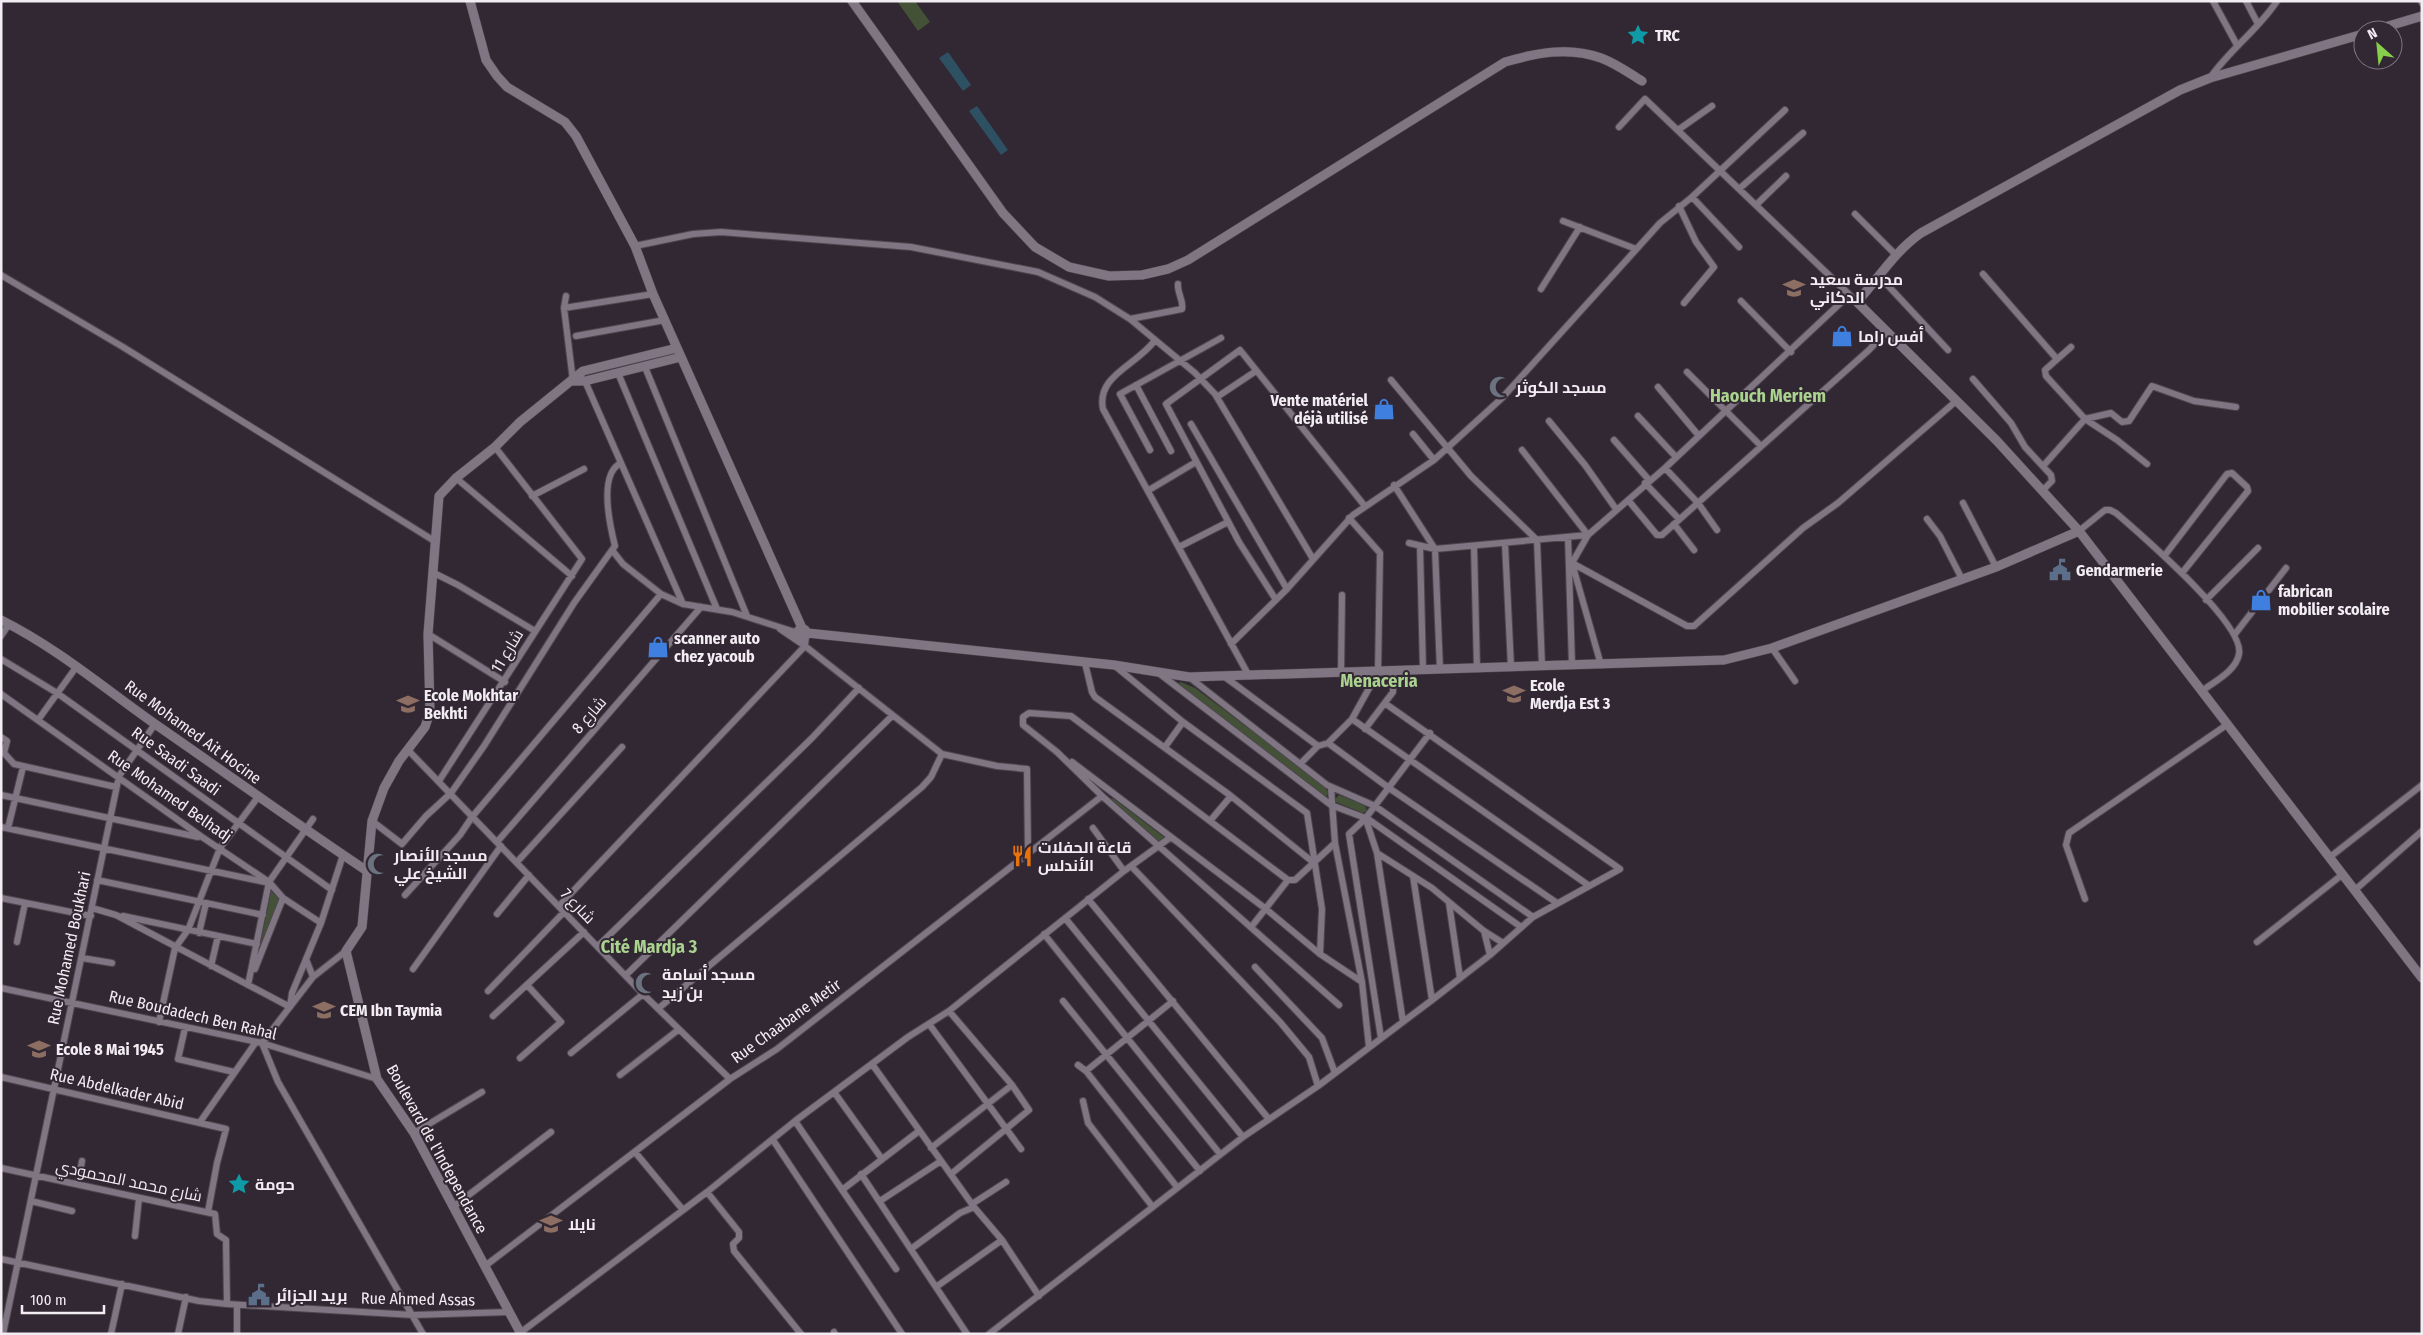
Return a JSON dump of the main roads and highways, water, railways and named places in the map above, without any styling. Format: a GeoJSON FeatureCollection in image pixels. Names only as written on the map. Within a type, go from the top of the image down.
{"type":"FeatureCollection","features":[{"type":"Feature","properties":{"kind":"water"},"geometry":{"type":"Polygon","coordinates":[[[948,52],[971,85],[963,91],[939,58],[948,52]]]}},
{"type":"Feature","properties":{"kind":"water"},"geometry":{"type":"Polygon","coordinates":[[[977,106],[1008,150],[1001,155],[969,111],[977,106]]]}},
{"type":"Feature","properties":{"kind":"place","name":"TRC"},"geometry":{"type":"Point","coordinates":[1638,35]}},
{"type":"Feature","properties":{"kind":"place","name":"مدرسة سعيد الدكاني"},"geometry":{"type":"Point","coordinates":[1794,288]}},
{"type":"Feature","properties":{"kind":"place","name":"أفس راما"},"geometry":{"type":"Point","coordinates":[1842,336]}},
{"type":"Feature","properties":{"kind":"place","name":"مسجد الكوثر"},"geometry":{"type":"Point","coordinates":[1500,387]}},
{"type":"Feature","properties":{"kind":"place","name":"Vente matériel déjà utilisé"},"geometry":{"type":"Point","coordinates":[1384,409]}},
{"type":"Feature","properties":{"kind":"place","name":"Gendarmerie"},"geometry":{"type":"Point","coordinates":[2060,570]}},
{"type":"Feature","properties":{"kind":"place","name":"fabrican mobilier scolaire"},"geometry":{"type":"Point","coordinates":[2261,600]}},
{"type":"Feature","properties":{"kind":"place","name":"scanner auto chez yacoub"},"geometry":{"type":"Point","coordinates":[658,647]}},
{"type":"Feature","properties":{"kind":"place","name":"Ecole Merdja Est 3"},"geometry":{"type":"Point","coordinates":[1514,694]}},
{"type":"Feature","properties":{"kind":"place","name":"Ecole Mokhtar Bekhti"},"geometry":{"type":"Point","coordinates":[408,704]}},
{"type":"Feature","properties":{"kind":"place","name":"قاعة الحفلات الأندلس"},"geometry":{"type":"Point","coordinates":[1022,856]}},
{"type":"Feature","properties":{"kind":"place","name":"مسجد الأنصار الشيخ علي"},"geometry":{"type":"Point","coordinates":[378,864]}},
{"type":"Feature","properties":{"kind":"place","name":"مسجد أسامة بن زيد"},"geometry":{"type":"Point","coordinates":[646,983]}},
{"type":"Feature","properties":{"kind":"place","name":"CEM Ibn Taymia"},"geometry":{"type":"Point","coordinates":[324,1010]}},
{"type":"Feature","properties":{"kind":"place","name":"Ecole 8 Mai 1945"},"geometry":{"type":"Point","coordinates":[39,1049]}},
{"type":"Feature","properties":{"kind":"place","name":"حومة"},"geometry":{"type":"Point","coordinates":[239,1184]}},
{"type":"Feature","properties":{"kind":"place","name":"نايلا"},"geometry":{"type":"Point","coordinates":[551,1224]}},
{"type":"Feature","properties":{"kind":"place","name":"بريد الجزائر"},"geometry":{"type":"Point","coordinates":[259,1295]}},
{"type":"Feature","properties":{"kind":"district","name":"Haouch Meriem"},"geometry":{"type":"Point","coordinates":[1768,396]}},
{"type":"Feature","properties":{"kind":"district","name":"Menaceria"},"geometry":{"type":"Point","coordinates":[1379,681]}},
{"type":"Feature","properties":{"kind":"district","name":"Cité Mardja 3"},"geometry":{"type":"Point","coordinates":[649,947]}}]}
